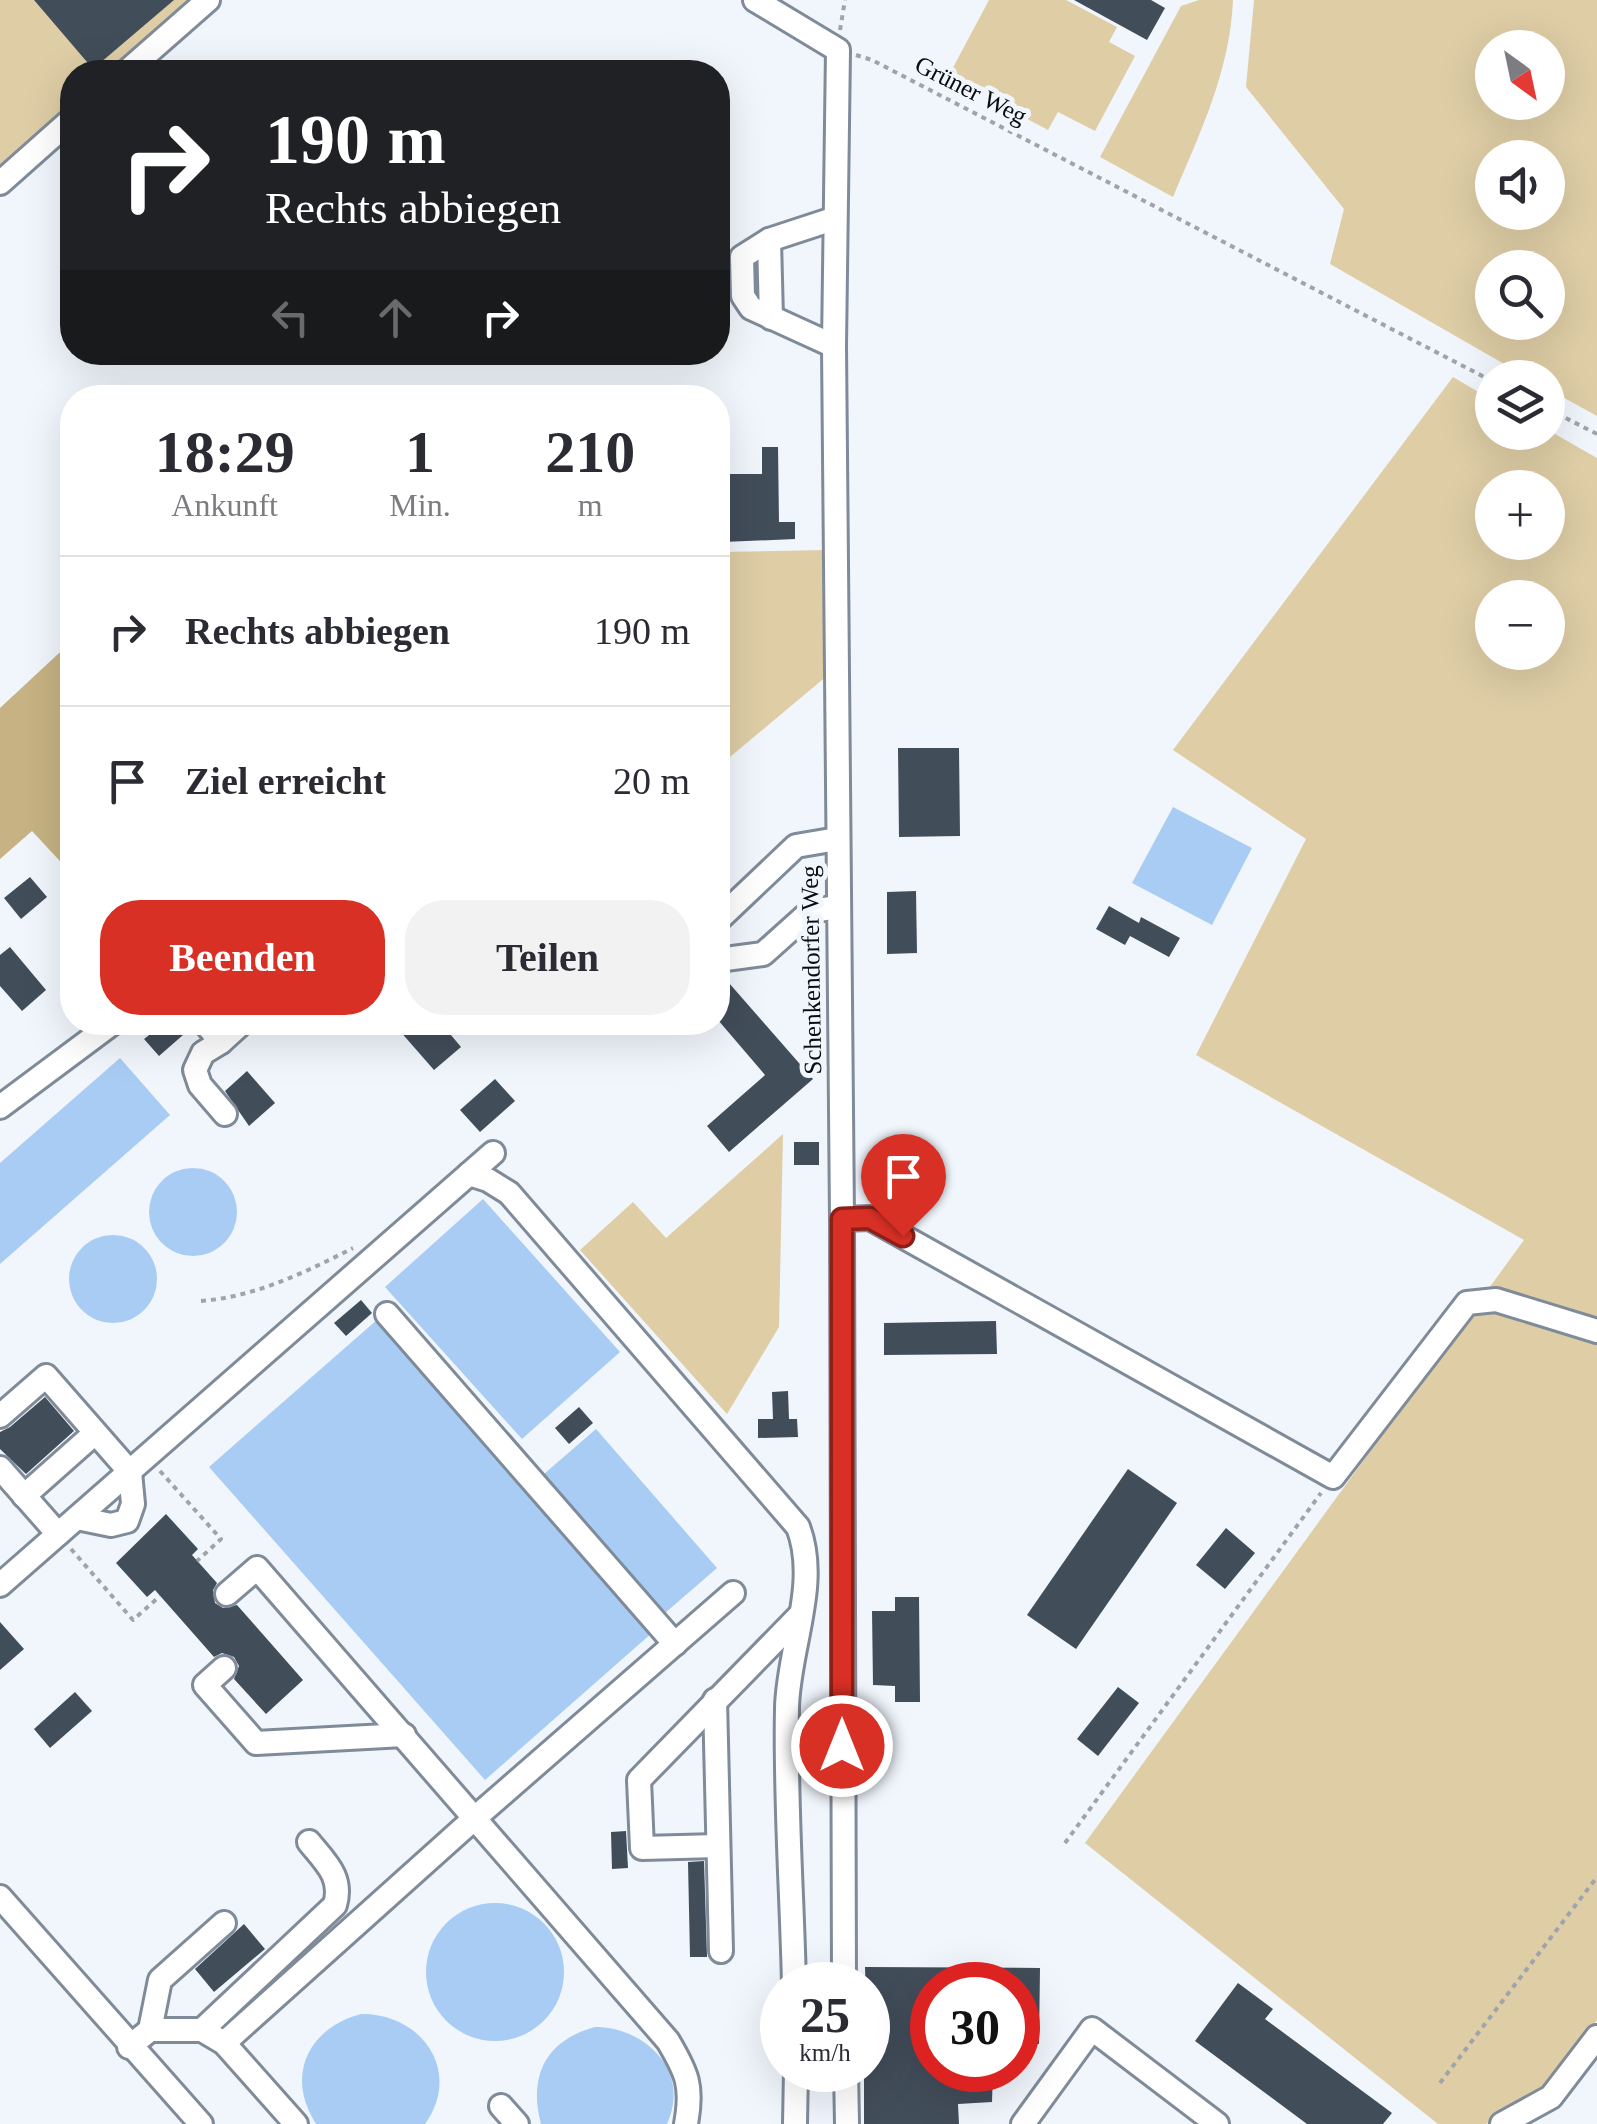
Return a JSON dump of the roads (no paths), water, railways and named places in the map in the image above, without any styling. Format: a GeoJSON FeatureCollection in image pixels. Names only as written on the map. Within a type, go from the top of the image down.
{"type":"FeatureCollection","features":[{"type":"Feature","properties":{"kind":"street"},"geometry":{"type":"LineString","coordinates":[[140,60],[208,0]]}},
{"type":"Feature","properties":{"kind":"street","name":"Schenkendorfer Weg"},"geometry":{"type":"LineString","coordinates":[[755,0],[838,50],[834,346],[844,1962]]}},
{"type":"Feature","properties":{"kind":"street"},"geometry":{"type":"LineString","coordinates":[[0,183],[60,130]]}},
{"type":"Feature","properties":{"kind":"street"},"geometry":{"type":"LineString","coordinates":[[834,218],[768,240],[772,318],[834,346]]}},
{"type":"Feature","properties":{"kind":"street"},"geometry":{"type":"LineString","coordinates":[[730,909],[796,846],[837,839]]}},
{"type":"Feature","properties":{"kind":"street"},"geometry":{"type":"LineString","coordinates":[[730,958],[763,954],[811,911],[838,907]]}},
{"type":"Feature","properties":{"kind":"street"},"geometry":{"type":"LineString","coordinates":[[0,1107],[97,1035]]}},
{"type":"Feature","properties":{"kind":"street"},"geometry":{"type":"LineString","coordinates":[[214,1035],[220,1042]]}},
{"type":"Feature","properties":{"kind":"street"},"geometry":{"type":"LineString","coordinates":[[225,1114],[200,1086],[196,1070],[203,1052],[228,1035]]}},
{"type":"Feature","properties":{"kind":"street"},"geometry":{"type":"LineString","coordinates":[[0,1585],[492,1153]]}},
{"type":"Feature","properties":{"kind":"street"},"geometry":{"type":"LineString","coordinates":[[469,1174],[488,1180],[508,1194],[798,1527],[806,1550],[787,1705],[793,1962]]}},
{"type":"Feature","properties":{"kind":"street"},"geometry":{"type":"LineString","coordinates":[[842,1219],[870,1218],[1333,1477],[1466,1304],[1496,1300],[1597,1331]]}},
{"type":"Feature","properties":{"kind":"street"},"geometry":{"type":"LineString","coordinates":[[387,1314],[675,1644]]}},
{"type":"Feature","properties":{"kind":"street"},"geometry":{"type":"LineString","coordinates":[[0,1416],[46,1376],[96,1432],[138,1464]]}},
{"type":"Feature","properties":{"kind":"street"},"geometry":{"type":"LineString","coordinates":[[24,1496],[96,1432]]}},
{"type":"Feature","properties":{"kind":"street"},"geometry":{"type":"LineString","coordinates":[[77,1518],[111,1524],[126,1521],[133,1504],[138,1464]]}},
{"type":"Feature","properties":{"kind":"street"},"geometry":{"type":"LineString","coordinates":[[0,1468],[58,1534]]}},
{"type":"Feature","properties":{"kind":"street"},"geometry":{"type":"LineString","coordinates":[[227,1594],[257,1568],[476,1817],[668,2041],[688,2074],[690,2101],[686,2124]]}},
{"type":"Feature","properties":{"kind":"street"},"geometry":{"type":"LineString","coordinates":[[224,2043],[476,1817],[734,1594]]}},
{"type":"Feature","properties":{"kind":"street"},"geometry":{"type":"LineString","coordinates":[[718,1846],[642,1848],[639,1780],[800,1614]]}},
{"type":"Feature","properties":{"kind":"street"},"geometry":{"type":"LineString","coordinates":[[224,1668],[205,1686],[256,1743],[404,1735]]}},
{"type":"Feature","properties":{"kind":"street"},"geometry":{"type":"LineString","coordinates":[[715,1700],[721,1952]]}},
{"type":"Feature","properties":{"kind":"street"},"geometry":{"type":"LineString","coordinates":[[202,2030],[335,1905],[340,1890],[334,1873],[309,1842]]}},
{"type":"Feature","properties":{"kind":"street"},"geometry":{"type":"LineString","coordinates":[[1,1896],[200,2124]]}},
{"type":"Feature","properties":{"kind":"street"},"geometry":{"type":"LineString","coordinates":[[150,2030],[160,1980],[224,1922]]}},
{"type":"Feature","properties":{"kind":"street"},"geometry":{"type":"LineString","coordinates":[[1023,2124],[1092,2029],[1218,2124]]}},
{"type":"Feature","properties":{"kind":"street"},"geometry":{"type":"LineString","coordinates":[[129,2047],[150,2030],[202,2030],[224,2043],[296,2124]]}},
{"type":"Feature","properties":{"kind":"street"},"geometry":{"type":"LineString","coordinates":[[1502,2124],[1551,2097],[1597,2037]]}},
{"type":"Feature","properties":{"kind":"street"},"geometry":{"type":"LineString","coordinates":[[795,2124],[796,2092]]}},
{"type":"Feature","properties":{"kind":"street"},"geometry":{"type":"LineString","coordinates":[[846,2092],[847,2124]]}},
{"type":"Feature","properties":{"kind":"street"},"geometry":{"type":"LineString","coordinates":[[501,2106],[517,2124]]}},
{"type":"Feature","properties":{"kind":"water"},"geometry":{"type":"Polygon","coordinates":[[[1173,807],[1252,848],[1212,925],[1132,883],[1173,807]]]}},
{"type":"Feature","properties":{"kind":"water"},"geometry":{"type":"Polygon","coordinates":[[[120,1058],[170,1115],[0,1264],[0,1163],[120,1058]]]}},
{"type":"Feature","properties":{"kind":"water"},"geometry":{"type":"Polygon","coordinates":[[[193,1168],[218,1175],[230,1187],[237,1212],[230,1237],[218,1249],[193,1256],[168,1249],[156,1237],[149,1212],[156,1187],[168,1175],[193,1168]]]}},
{"type":"Feature","properties":{"kind":"water"},"geometry":{"type":"Polygon","coordinates":[[[483,1199],[620,1352],[522,1439],[385,1287],[483,1199]]]}},
{"type":"Feature","properties":{"kind":"water"},"geometry":{"type":"Polygon","coordinates":[[[113,1235],[138,1242],[150,1254],[157,1279],[150,1304],[138,1316],[113,1323],[88,1316],[76,1304],[69,1279],[76,1254],[88,1242],[113,1235]]]}},
{"type":"Feature","properties":{"kind":"water"},"geometry":{"type":"Polygon","coordinates":[[[378,1319],[653,1632],[485,1780],[209,1467],[378,1319]]]}},
{"type":"Feature","properties":{"kind":"water"},"geometry":{"type":"Polygon","coordinates":[[[596,1429],[717,1568],[665,1613],[544,1474],[596,1429]]]}},
{"type":"Feature","properties":{"kind":"water"},"geometry":{"type":"Polygon","coordinates":[[[495,1903],[521,1909],[544,1923],[558,1946],[564,1972],[558,1998],[544,2021],[521,2035],[495,2041],[469,2035],[446,2021],[432,1998],[426,1972],[432,1946],[446,1923],[469,1909],[495,1903]]]}},
{"type":"Feature","properties":{"kind":"water"},"geometry":{"type":"Polygon","coordinates":[[[361,2014],[402,2023],[430,2049],[439,2084],[436,2104],[425,2124],[316,2124],[302,2089],[307,2056],[327,2030],[361,2014]]]}},
{"type":"Feature","properties":{"kind":"water"},"geometry":{"type":"Polygon","coordinates":[[[595,2027],[631,2035],[659,2056],[673,2087],[667,2124],[541,2124],[537,2090],[545,2062],[564,2041],[595,2027]]]}}]}
